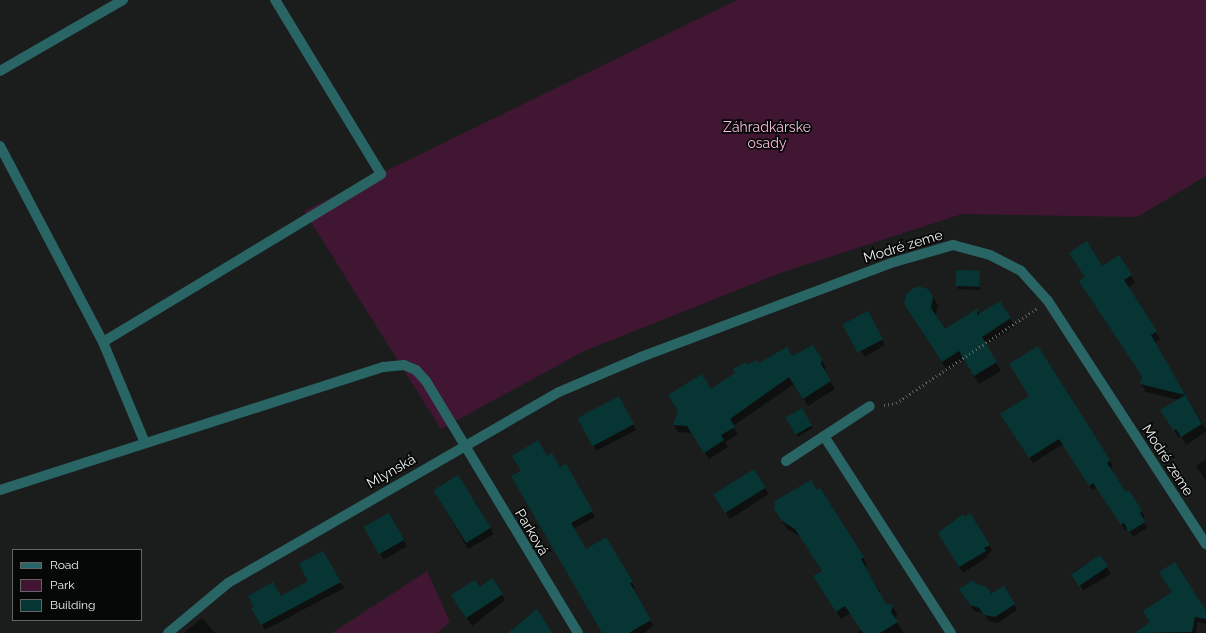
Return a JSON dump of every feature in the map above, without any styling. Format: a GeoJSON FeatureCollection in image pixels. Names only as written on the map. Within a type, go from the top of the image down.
{"type":"FeatureCollection","features":[{"type":"Feature","properties":{"kind":"street"},"geometry":{"type":"LineString","coordinates":[[0,71],[122,0]]}},
{"type":"Feature","properties":{"kind":"street"},"geometry":{"type":"LineString","coordinates":[[103,342],[381,174],[275,0]]}},
{"type":"Feature","properties":{"kind":"street"},"geometry":{"type":"LineString","coordinates":[[0,146],[103,342],[145,443]]}},
{"type":"Feature","properties":{"kind":"street","name":"Modré zeme"},"geometry":{"type":"LineString","coordinates":[[641,357],[891,263],[953,245],[990,255],[1021,271],[1048,301],[1206,544]]}},
{"type":"Feature","properties":{"kind":"street","name":"Mlynská"},"geometry":{"type":"LineString","coordinates":[[168,633],[228,582],[463,445],[559,392],[641,357]]}},
{"type":"Feature","properties":{"kind":"street","name":"Parková"},"geometry":{"type":"LineString","coordinates":[[0,490],[384,367],[404,365],[416,370],[426,381],[463,445],[578,633]]}},
{"type":"Feature","properties":{"kind":"street"},"geometry":{"type":"LineString","coordinates":[[786,460],[870,406]]}},
{"type":"Feature","properties":{"kind":"street"},"geometry":{"type":"LineString","coordinates":[[824,436],[951,633]]}},
{"type":"Feature","properties":{"kind":"path"},"geometry":{"type":"LineString","coordinates":[[870,406],[896,403],[1048,301]]}},
{"type":"Feature","properties":{"kind":"green space","name":"Záhradkárske osady"},"geometry":{"type":"Polygon","coordinates":[[[737,0],[1206,0],[1206,176],[1137,217],[962,214],[783,272],[584,351],[441,429],[304,211],[737,0]]]}},
{"type":"Feature","properties":{"kind":"green space"},"geometry":{"type":"Polygon","coordinates":[[[427,571],[450,622],[437,633],[332,633],[427,571]]]}},
{"type":"Feature","properties":{"kind":"building"},"geometry":{"type":"Polygon","coordinates":[[[1087,241],[1102,266],[1119,255],[1132,275],[1124,280],[1157,331],[1151,335],[1202,424],[1181,437],[1176,429],[1174,431],[1160,410],[1185,395],[1140,384],[1142,376],[1079,281],[1085,277],[1069,253],[1087,241]]]}},
{"type":"Feature","properties":{"kind":"building"},"geometry":{"type":"Polygon","coordinates":[[[956,270],[980,271],[979,287],[955,286],[956,270]]]}},
{"type":"Feature","properties":{"kind":"building"},"geometry":{"type":"Polygon","coordinates":[[[917,286],[928,289],[933,297],[931,308],[945,329],[978,308],[977,315],[1000,301],[1011,318],[982,337],[997,362],[974,376],[959,351],[942,362],[904,304],[907,293],[917,286]]]}},
{"type":"Feature","properties":{"kind":"building"},"geometry":{"type":"Polygon","coordinates":[[[868,311],[883,339],[857,353],[842,325],[868,311]]]}},
{"type":"Feature","properties":{"kind":"building"},"geometry":{"type":"Polygon","coordinates":[[[813,345],[822,359],[821,364],[831,381],[803,399],[789,377],[730,419],[735,427],[721,435],[724,440],[704,453],[687,426],[673,425],[678,411],[668,395],[702,374],[711,389],[735,373],[733,369],[746,362],[748,365],[756,360],[759,363],[787,347],[792,356],[813,345]]]}},
{"type":"Feature","properties":{"kind":"building"},"geometry":{"type":"Polygon","coordinates":[[[1038,346],[1110,460],[1107,463],[1126,492],[1129,490],[1142,511],[1140,513],[1145,522],[1129,532],[1124,523],[1121,525],[1093,483],[1089,486],[1059,439],[1029,458],[1000,414],[1029,396],[1009,364],[1038,346]]]}},
{"type":"Feature","properties":{"kind":"building"},"geometry":{"type":"Polygon","coordinates":[[[619,396],[634,424],[593,446],[578,418],[619,396]]]}},
{"type":"Feature","properties":{"kind":"building"},"geometry":{"type":"Polygon","coordinates":[[[802,408],[812,425],[796,435],[786,418],[802,408]]]}},
{"type":"Feature","properties":{"kind":"building"},"geometry":{"type":"Polygon","coordinates":[[[538,440],[547,456],[552,453],[560,467],[566,464],[593,511],[571,523],[586,549],[606,537],[633,582],[630,583],[651,620],[629,633],[602,633],[511,476],[521,471],[512,456],[538,440]]]}},
{"type":"Feature","properties":{"kind":"building"},"geometry":{"type":"Polygon","coordinates":[[[754,469],[766,488],[725,513],[713,494],[754,469]]]}},
{"type":"Feature","properties":{"kind":"building"},"geometry":{"type":"Polygon","coordinates":[[[458,475],[491,528],[466,543],[433,490],[458,475]]]}},
{"type":"Feature","properties":{"kind":"building"},"geometry":{"type":"Polygon","coordinates":[[[811,480],[817,490],[820,488],[864,557],[861,559],[886,604],[893,605],[891,612],[898,622],[880,633],[863,633],[845,606],[836,612],[813,576],[822,571],[795,529],[782,521],[774,509],[775,501],[811,480]]]}},
{"type":"Feature","properties":{"kind":"building"},"geometry":{"type":"Polygon","coordinates":[[[389,513],[404,540],[379,554],[364,527],[389,513]]]}},
{"type":"Feature","properties":{"kind":"building"},"geometry":{"type":"Polygon","coordinates":[[[970,513],[990,545],[984,548],[986,551],[959,567],[938,533],[963,514],[964,517],[970,513]]]}},
{"type":"Feature","properties":{"kind":"building"},"geometry":{"type":"Polygon","coordinates":[[[323,551],[341,582],[261,625],[251,608],[254,607],[248,596],[273,582],[281,596],[308,581],[299,564],[323,551]]]}},
{"type":"Feature","properties":{"kind":"building"},"geometry":{"type":"Polygon","coordinates":[[[1100,555],[1108,567],[1079,586],[1071,575],[1100,555]]]}},
{"type":"Feature","properties":{"kind":"building"},"geometry":{"type":"Polygon","coordinates":[[[1175,562],[1206,611],[1206,619],[1195,617],[1192,632],[1135,633],[1150,622],[1143,611],[1172,592],[1159,572],[1175,562]]]}},
{"type":"Feature","properties":{"kind":"building"},"geometry":{"type":"Polygon","coordinates":[[[492,578],[503,594],[466,618],[451,595],[475,580],[480,587],[492,578]]]}},
{"type":"Feature","properties":{"kind":"building"},"geometry":{"type":"Polygon","coordinates":[[[973,580],[976,584],[987,587],[991,594],[1004,586],[1015,604],[995,617],[984,615],[979,608],[970,605],[959,589],[973,580]]]}},
{"type":"Feature","properties":{"kind":"building"},"geometry":{"type":"Polygon","coordinates":[[[537,609],[552,633],[508,633],[537,609]]]}}]}
